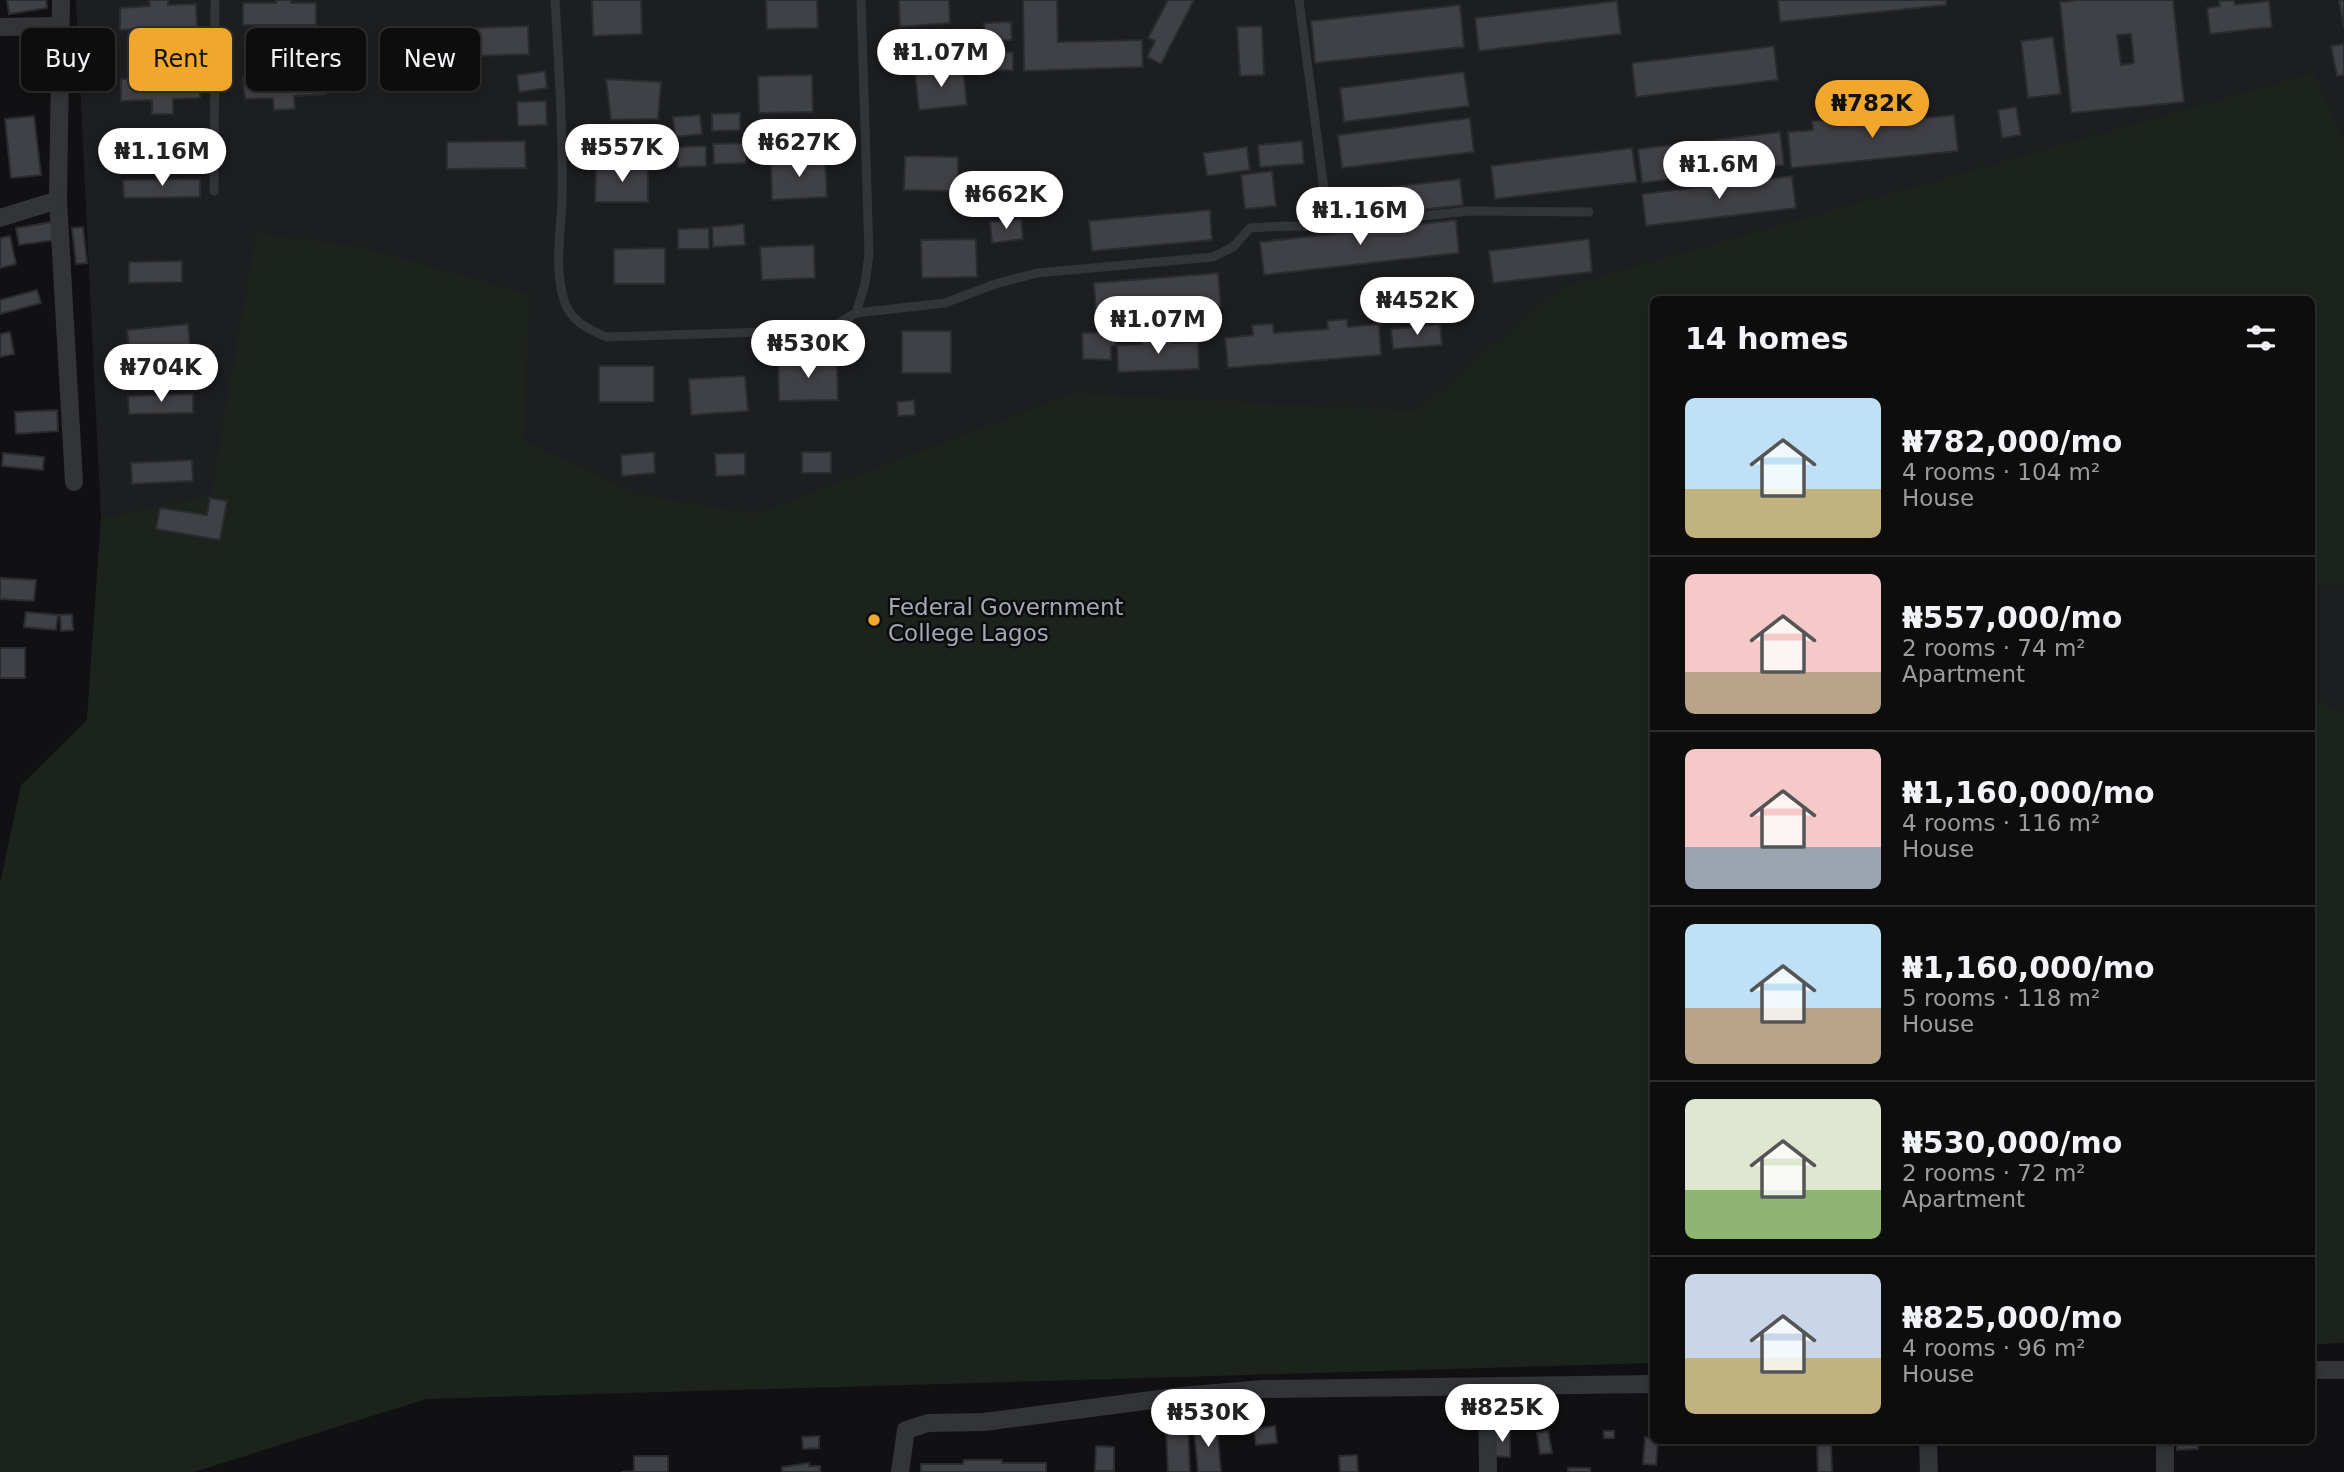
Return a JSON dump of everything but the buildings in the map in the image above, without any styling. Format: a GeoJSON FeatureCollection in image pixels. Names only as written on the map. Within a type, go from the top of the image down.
{"type":"FeatureCollection","features":[{"type":"Feature","properties":{"kind":"street"},"geometry":{"type":"LineString","coordinates":[[61,0],[58,200],[74,482]]}},
{"type":"Feature","properties":{"kind":"street"},"geometry":{"type":"LineString","coordinates":[[0,27],[60,26]]}},
{"type":"Feature","properties":{"kind":"street"},"geometry":{"type":"LineString","coordinates":[[0,218],[58,200]]}},
{"type":"Feature","properties":{"kind":"street"},"geometry":{"type":"LineString","coordinates":[[2315,1370],[2344,1370]]}},
{"type":"Feature","properties":{"kind":"street"},"geometry":{"type":"LineString","coordinates":[[900,1472],[906,1430],[928,1423],[984,1422],[1182,1396],[1262,1389],[1650,1384]]}},
{"type":"Feature","properties":{"kind":"street"},"geometry":{"type":"LineString","coordinates":[[1487,1387],[1488,1472]]}},
{"type":"Feature","properties":{"kind":"street"},"geometry":{"type":"LineString","coordinates":[[1928,1444],[1929,1472]]}},
{"type":"Feature","properties":{"kind":"street"},"geometry":{"type":"LineString","coordinates":[[2165,1444],[2165,1472]]}},
{"type":"Feature","properties":{"kind":"lane"},"geometry":{"type":"LineString","coordinates":[[214,191],[215,0]]}},
{"type":"Feature","properties":{"kind":"lane"},"geometry":{"type":"LineString","coordinates":[[555,0],[562,197],[559,268],[564,301],[574,319],[606,337],[826,330],[856,313],[945,303],[1037,273],[1213,257],[1233,247],[1250,228],[1329,227],[1468,211],[1590,212]]}},
{"type":"Feature","properties":{"kind":"lane"},"geometry":{"type":"LineString","coordinates":[[856,313],[865,284],[869,254],[861,0]]}},
{"type":"Feature","properties":{"kind":"lane"},"geometry":{"type":"LineString","coordinates":[[1299,0],[1329,227]]}},
{"type":"Feature","properties":{"kind":"shaded area","name":"Federal Government College Lagos"},"geometry":{"type":"Polygon","coordinates":[[[76,0],[2344,0],[2344,1343],[2315,1344],[2315,296],[1650,296],[1650,1361],[87,720],[101,519],[80,91],[115,91],[115,28],[77,28],[76,0]]]}},
{"type":"Feature","properties":{"kind":"shaded area","name":"Federal Government College Lagos"},"geometry":{"type":"Polygon","coordinates":[[[2314,73],[2344,142],[2344,586],[2315,585],[2315,296],[1650,296],[1650,1363],[426,1399],[194,1472],[0,1472],[0,883],[21,785],[87,720],[101,519],[211,495],[256,233],[357,246],[529,294],[524,440],[637,494],[755,514],[1074,393],[1417,411],[1562,287],[2314,73]]]}},
{"type":"Feature","properties":{"kind":"shaded area"},"geometry":{"type":"Polygon","coordinates":[[[2315,700],[2344,713],[2344,1343],[2315,1344],[2315,700]]]}},
{"type":"Feature","properties":{"kind":"place","name":"Federal Government College Lagos"},"geometry":{"type":"Point","coordinates":[874,620]}}]}
